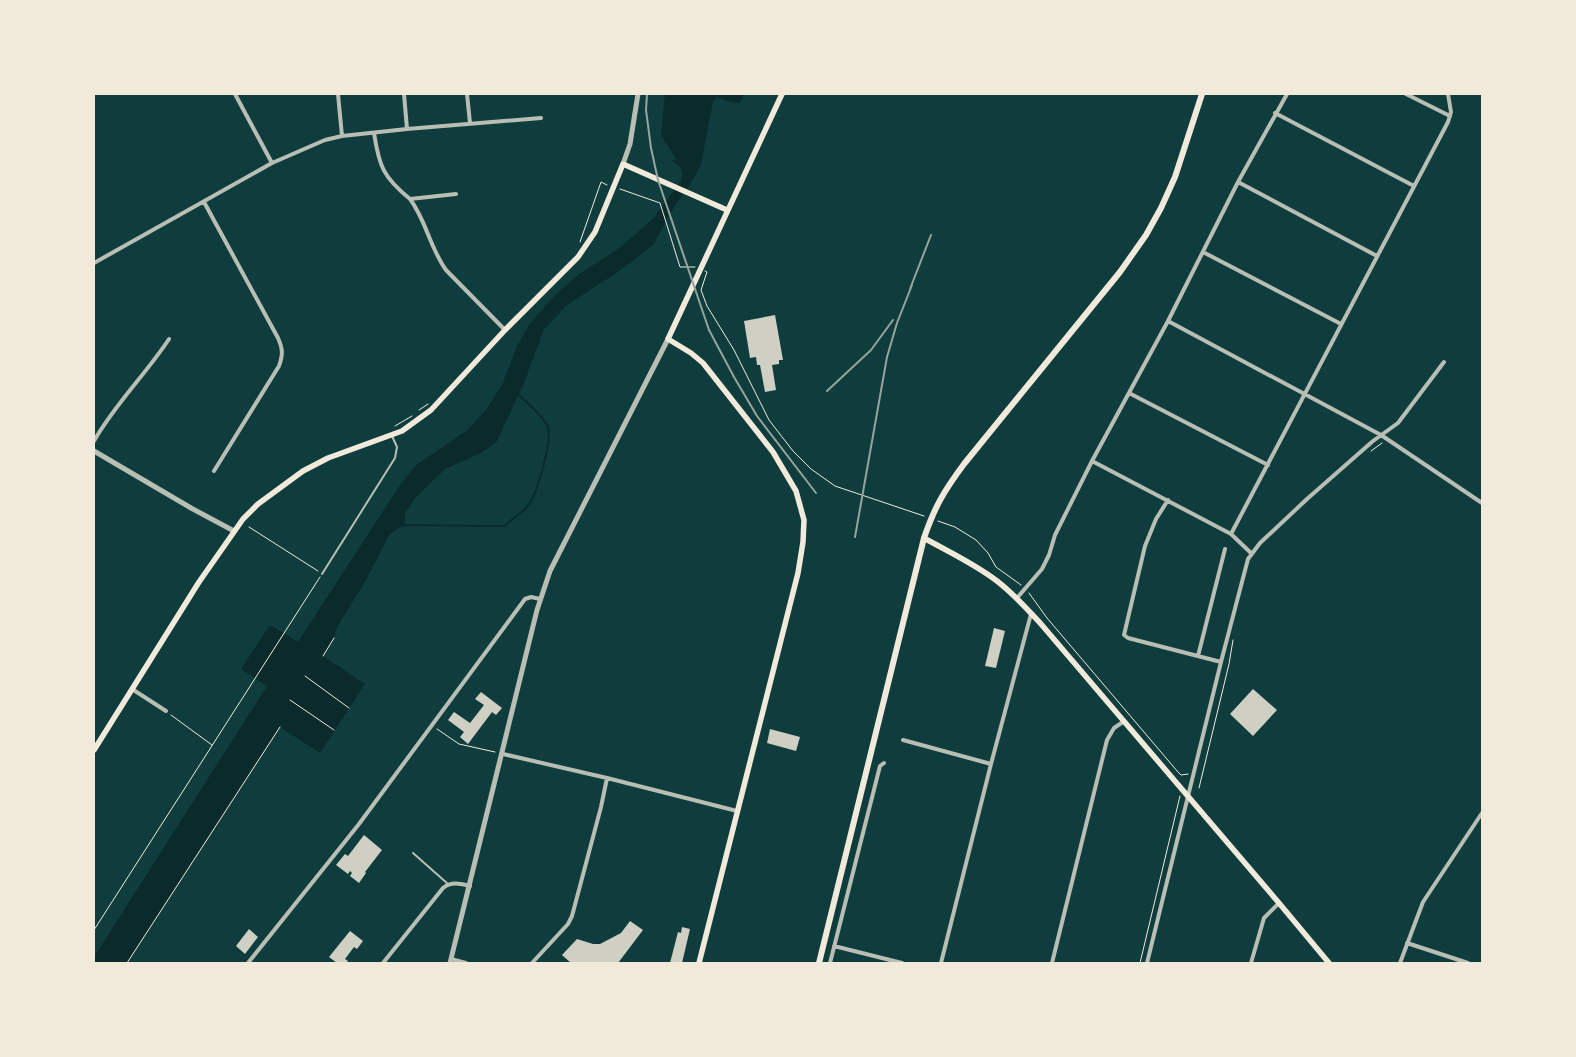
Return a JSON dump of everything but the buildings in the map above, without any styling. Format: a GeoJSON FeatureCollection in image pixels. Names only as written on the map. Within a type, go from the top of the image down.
{"type":"FeatureCollection","features":[{"type":"Feature","properties":{"kind":"highway"},"geometry":{"type":"LineString","coordinates":[[819,963],[924,538],[933,512],[949,484],[1120,272],[1146,235],[1175,177],[1201,94]]}},
{"type":"Feature","properties":{"kind":"main road"},"geometry":{"type":"LineString","coordinates":[[699,963],[798,573],[804,520],[796,491],[773,452],[702,363],[668,339],[782,94]]}},
{"type":"Feature","properties":{"kind":"main road"},"geometry":{"type":"LineString","coordinates":[[94,750],[199,582],[243,519],[258,504],[303,471],[328,458],[402,432],[431,410],[505,330],[578,257],[595,232],[623,164],[727,210]]}},
{"type":"Feature","properties":{"kind":"main road"},"geometry":{"type":"LineString","coordinates":[[924,538],[980,570],[1017,598],[1279,902],[1329,963]]}},
{"type":"Feature","properties":{"kind":"street"},"geometry":{"type":"LineString","coordinates":[[235,94],[272,163]]}},
{"type":"Feature","properties":{"kind":"street"},"geometry":{"type":"LineString","coordinates":[[338,94],[342,136]]}},
{"type":"Feature","properties":{"kind":"street"},"geometry":{"type":"LineString","coordinates":[[404,94],[407,129]]}},
{"type":"Feature","properties":{"kind":"street"},"geometry":{"type":"LineString","coordinates":[[468,94],[470,123]]}},
{"type":"Feature","properties":{"kind":"street"},"geometry":{"type":"LineString","coordinates":[[623,164],[630,144],[638,94]]}},
{"type":"Feature","properties":{"kind":"street"},"geometry":{"type":"LineString","coordinates":[[1017,598],[1042,568],[1049,555],[1054,535],[1092,461],[1168,321],[1238,182],[1287,94]]}},
{"type":"Feature","properties":{"kind":"street"},"geometry":{"type":"LineString","coordinates":[[1406,94],[1450,116]]}},
{"type":"Feature","properties":{"kind":"street"},"geometry":{"type":"LineString","coordinates":[[1231,534],[1450,116],[1448,94]]}},
{"type":"Feature","properties":{"kind":"street"},"geometry":{"type":"LineString","coordinates":[[1275,113],[1414,186]]}},
{"type":"Feature","properties":{"kind":"street"},"geometry":{"type":"LineString","coordinates":[[94,263],[272,163],[325,140],[342,136],[407,129],[541,118]]}},
{"type":"Feature","properties":{"kind":"street"},"geometry":{"type":"LineString","coordinates":[[374,133],[377,158],[382,169],[417,209],[439,261],[505,330]]}},
{"type":"Feature","properties":{"kind":"street"},"geometry":{"type":"LineString","coordinates":[[1238,182],[1377,256]]}},
{"type":"Feature","properties":{"kind":"street"},"geometry":{"type":"LineString","coordinates":[[410,199],[456,194]]}},
{"type":"Feature","properties":{"kind":"street"},"geometry":{"type":"LineString","coordinates":[[204,202],[278,338],[283,356],[279,366],[214,471]]}},
{"type":"Feature","properties":{"kind":"street"},"geometry":{"type":"LineString","coordinates":[[1203,252],[1341,324]]}},
{"type":"Feature","properties":{"kind":"street"},"geometry":{"type":"LineString","coordinates":[[1168,321],[1173,326],[1381,435],[1482,503]]}},
{"type":"Feature","properties":{"kind":"street"},"geometry":{"type":"LineString","coordinates":[[94,441],[114,411],[158,357],[169,339]]}},
{"type":"Feature","properties":{"kind":"street"},"geometry":{"type":"LineString","coordinates":[[466,963],[451,961],[540,599],[553,563],[668,339]]}},
{"type":"Feature","properties":{"kind":"street"},"geometry":{"type":"LineString","coordinates":[[1147,963],[1221,662],[1245,568],[1251,553],[1307,499],[1381,435],[1398,423],[1444,362]]}},
{"type":"Feature","properties":{"kind":"street"},"geometry":{"type":"LineString","coordinates":[[1129,393],[1268,465]]}},
{"type":"Feature","properties":{"kind":"street"},"geometry":{"type":"LineString","coordinates":[[94,451],[234,531]]}},
{"type":"Feature","properties":{"kind":"street"},"geometry":{"type":"LineString","coordinates":[[1092,461],[1231,534],[1251,553]]}},
{"type":"Feature","properties":{"kind":"street"},"geometry":{"type":"LineString","coordinates":[[1168,500],[1156,519],[1145,546],[1124,635],[1128,638],[1221,662]]}},
{"type":"Feature","properties":{"kind":"street"},"geometry":{"type":"LineString","coordinates":[[1198,656],[1225,549]]}},
{"type":"Feature","properties":{"kind":"street"},"geometry":{"type":"LineString","coordinates":[[248,963],[359,824],[525,599],[531,597],[540,599]]}},
{"type":"Feature","properties":{"kind":"street"},"geometry":{"type":"LineString","coordinates":[[941,963],[1031,614]]}},
{"type":"Feature","properties":{"kind":"street"},"geometry":{"type":"LineString","coordinates":[[132,689],[166,711]]}},
{"type":"Feature","properties":{"kind":"street"},"geometry":{"type":"LineString","coordinates":[[1052,963],[1107,740],[1114,728],[1123,722]]}},
{"type":"Feature","properties":{"kind":"street"},"geometry":{"type":"LineString","coordinates":[[903,740],[991,764]]}},
{"type":"Feature","properties":{"kind":"street"},"geometry":{"type":"LineString","coordinates":[[503,754],[737,811]]}},
{"type":"Feature","properties":{"kind":"street"},"geometry":{"type":"LineString","coordinates":[[830,963],[880,766],[884,763]]}},
{"type":"Feature","properties":{"kind":"street"},"geometry":{"type":"LineString","coordinates":[[532,963],[568,924],[572,916],[607,778]]}},
{"type":"Feature","properties":{"kind":"street"},"geometry":{"type":"LineString","coordinates":[[1400,963],[1424,902],[1482,813]]}},
{"type":"Feature","properties":{"kind":"street"},"geometry":{"type":"LineString","coordinates":[[383,963],[435,897],[448,884],[455,883],[470,886]]}},
{"type":"Feature","properties":{"kind":"street"},"geometry":{"type":"LineString","coordinates":[[1251,963],[1264,918],[1279,902]]}},
{"type":"Feature","properties":{"kind":"street"},"geometry":{"type":"LineString","coordinates":[[1407,943],[1468,963]]}},
{"type":"Feature","properties":{"kind":"street"},"geometry":{"type":"LineString","coordinates":[[834,946],[902,963]]}},
{"type":"Feature","properties":{"kind":"lane"},"geometry":{"type":"LineString","coordinates":[[322,574],[395,458],[397,447],[392,436]]}},
{"type":"Feature","properties":{"kind":"lane"},"geometry":{"type":"LineString","coordinates":[[413,853],[448,884]]}},
{"type":"Feature","properties":{"kind":"path"},"geometry":{"type":"LineString","coordinates":[[578,246],[601,182],[656,201],[661,205],[680,267],[695,267],[707,272],[702,284],[703,297],[734,350],[769,420],[794,451],[825,480],[841,489],[929,518]]}},
{"type":"Feature","properties":{"kind":"path"},"geometry":{"type":"LineString","coordinates":[[420,410],[428,404]]}},
{"type":"Feature","properties":{"kind":"path"},"geometry":{"type":"LineString","coordinates":[[394,426],[412,415]]}},
{"type":"Feature","properties":{"kind":"path"},"geometry":{"type":"LineString","coordinates":[[1370,451],[1378,446]]}},
{"type":"Feature","properties":{"kind":"path"},"geometry":{"type":"LineString","coordinates":[[938,521],[955,527],[976,540],[988,553],[996,568],[1026,589],[1037,602],[1046,618],[1178,772],[1171,777]]}},
{"type":"Feature","properties":{"kind":"path"},"geometry":{"type":"LineString","coordinates":[[94,930],[322,574],[249,527]]}},
{"type":"Feature","properties":{"kind":"path"},"geometry":{"type":"LineString","coordinates":[[1198,788],[1229,664],[1234,635]]}},
{"type":"Feature","properties":{"kind":"path"},"geometry":{"type":"LineString","coordinates":[[323,656],[334,638]]}},
{"type":"Feature","properties":{"kind":"path"},"geometry":{"type":"LineString","coordinates":[[305,676],[349,708]]}},
{"type":"Feature","properties":{"kind":"path"},"geometry":{"type":"LineString","coordinates":[[290,700],[334,730]]}},
{"type":"Feature","properties":{"kind":"path"},"geometry":{"type":"LineString","coordinates":[[166,711],[212,745]]}},
{"type":"Feature","properties":{"kind":"path"},"geometry":{"type":"LineString","coordinates":[[431,726],[459,744],[503,754]]}},
{"type":"Feature","properties":{"kind":"path"},"geometry":{"type":"LineString","coordinates":[[127,963],[280,727]]}},
{"type":"Feature","properties":{"kind":"path"},"geometry":{"type":"LineString","coordinates":[[1140,963],[1180,796]]}},
{"type":"Feature","properties":{"kind":"water"},"geometry":{"type":"Polygon","coordinates":[[[665,94],[744,94],[740,103],[733,103],[717,97],[713,101],[701,164],[653,245],[618,272],[567,305],[544,329],[523,385],[497,441],[483,452],[445,469],[415,498],[405,514],[405,525],[392,532],[387,539],[365,582],[337,627],[334,638],[323,656],[365,684],[320,753],[280,727],[127,963],[94,963],[94,957],[267,686],[241,669],[270,625],[298,642],[400,485],[415,466],[466,431],[486,410],[503,383],[517,346],[529,325],[552,298],[579,274],[618,249],[653,219],[680,182],[682,170],[672,161],[676,159],[661,135],[665,94]]]}},
{"type":"Feature","properties":{"kind":"waterway"},"geometry":{"type":"LineString","coordinates":[[403,525],[505,526],[526,508],[536,490],[544,466],[549,432],[541,416],[518,394]]}},
{"type":"Feature","properties":{"kind":"railway"},"geometry":{"type":"LineString","coordinates":[[647,94],[646,110],[658,180],[709,330],[757,416],[816,493]]}},
{"type":"Feature","properties":{"kind":"railway"},"geometry":{"type":"LineString","coordinates":[[910,289],[931,235]]}},
{"type":"Feature","properties":{"kind":"railway"},"geometry":{"type":"LineString","coordinates":[[855,537],[887,357],[897,323],[912,285]]}},
{"type":"Feature","properties":{"kind":"railway"},"geometry":{"type":"LineString","coordinates":[[827,391],[871,350],[893,320]]}}]}
